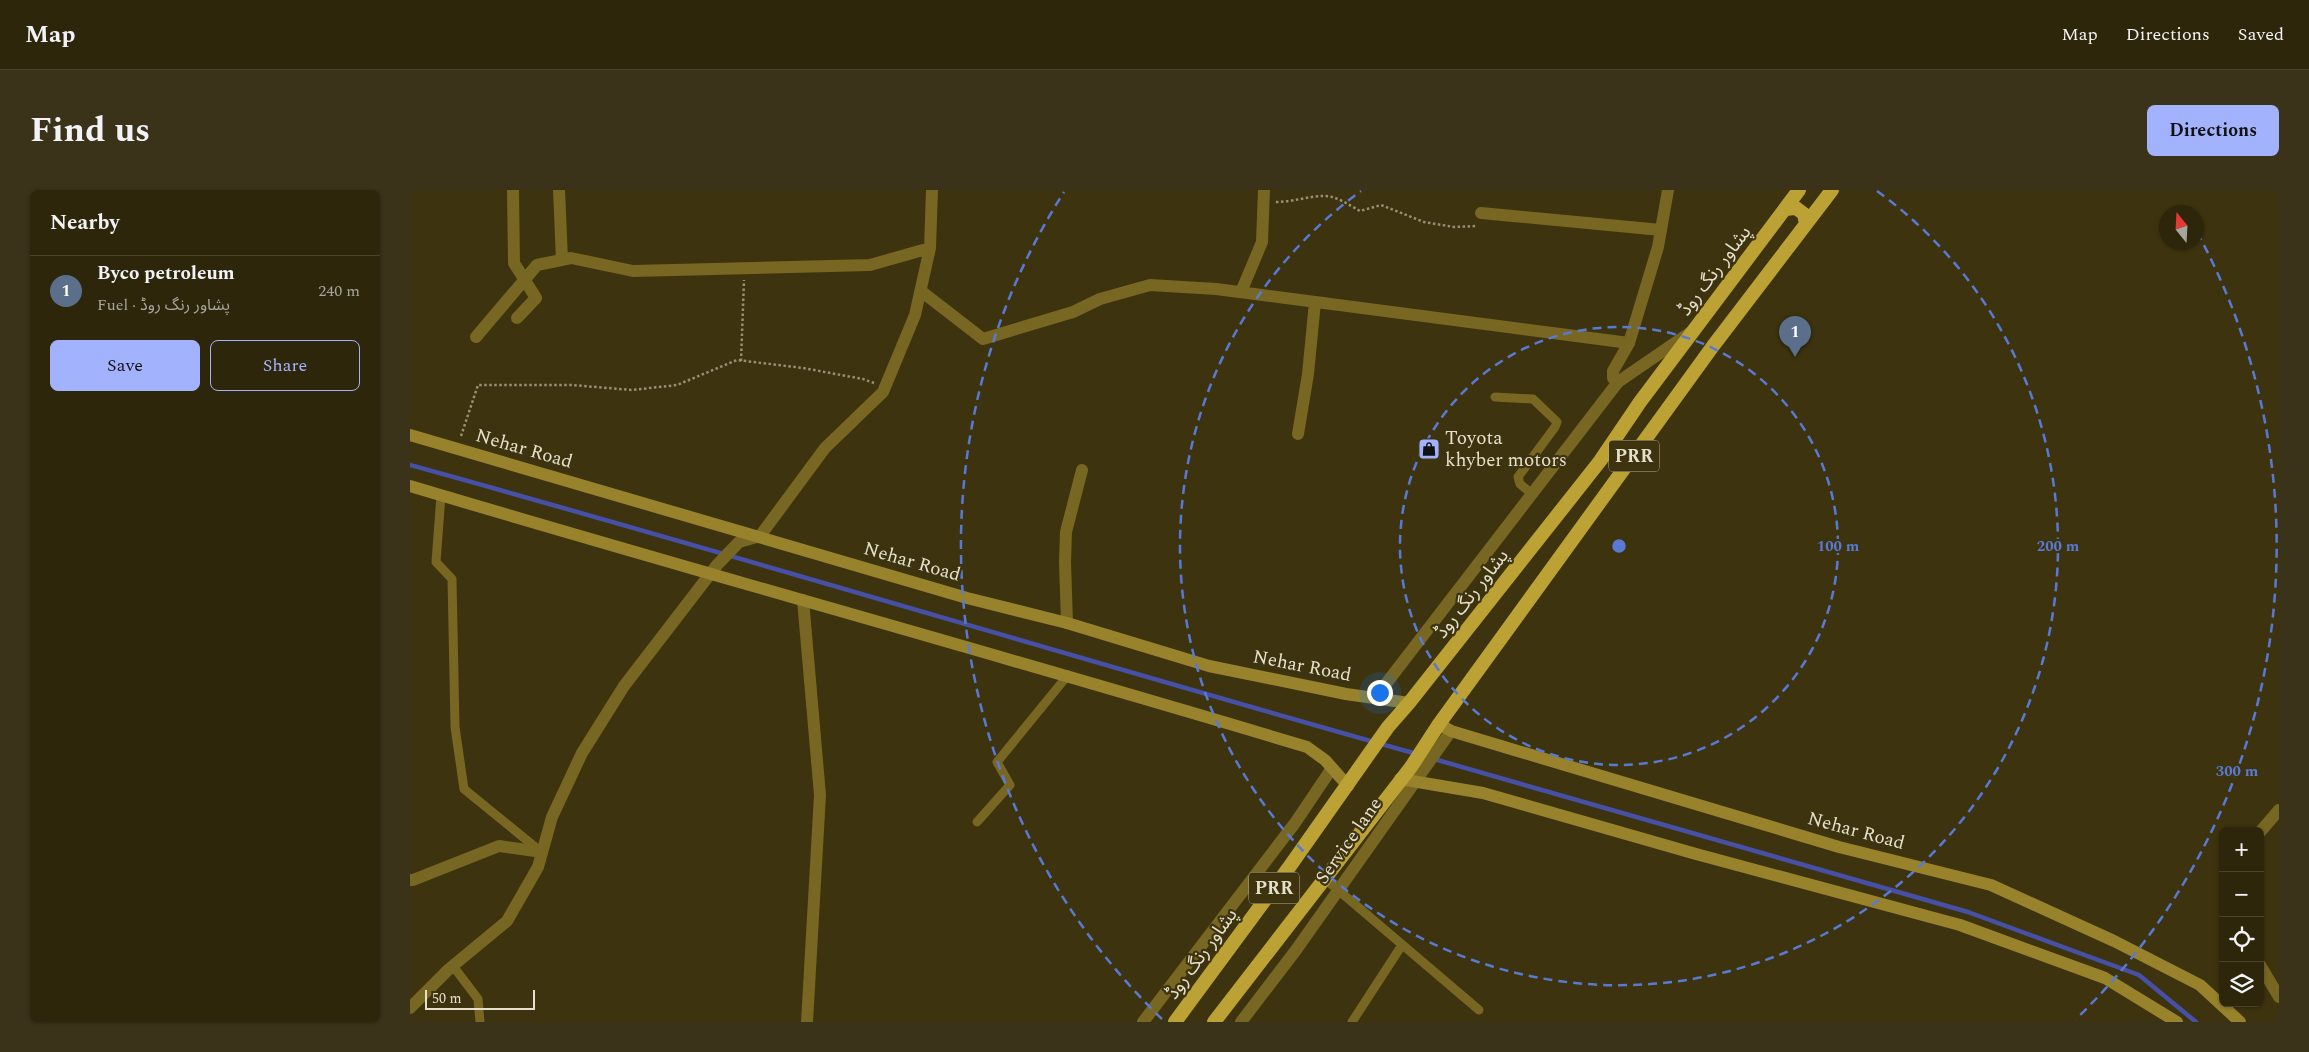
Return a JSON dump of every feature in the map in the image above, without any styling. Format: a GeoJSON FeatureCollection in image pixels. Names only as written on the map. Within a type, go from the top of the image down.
{"type":"FeatureCollection","features":[{"type":"Feature","properties":{"kind":"highway","name":"پشاور رنگ روڈ"},"geometry":{"type":"LineString","coordinates":[[1175,1022],[1348,786],[1388,727],[1410,703],[1600,461],[1640,402],[1799,190]]}},
{"type":"Feature","properties":{"kind":"highway","name":"PRR"},"geometry":{"type":"LineString","coordinates":[[1214,1022],[1410,766],[1438,724],[1713,346],[1832,190]]}},
{"type":"Feature","properties":{"kind":"highway"},"geometry":{"type":"LineString","coordinates":[[1785,209],[1796,208],[1804,214],[1806,224]]}},
{"type":"Feature","properties":{"kind":"main road","name":"Nehar Road"},"geometry":{"type":"LineString","coordinates":[[410,435],[962,596],[1067,623],[1209,666],[1410,703]]}},
{"type":"Feature","properties":{"kind":"main road"},"geometry":{"type":"LineString","coordinates":[[410,486],[714,569],[803,600],[1306,747],[1325,760],[1348,786]]}},
{"type":"Feature","properties":{"kind":"main road","name":"Nehar Road"},"geometry":{"type":"LineString","coordinates":[[1438,724],[1451,730],[1839,847],[1991,885],[2114,941],[2200,985],[2240,1022]]}},
{"type":"Feature","properties":{"kind":"main road"},"geometry":{"type":"LineString","coordinates":[[1400,779],[1483,793],[1696,854],[1960,925],[2105,978],[2177,1022]]}},
{"type":"Feature","properties":{"kind":"street"},"geometry":{"type":"LineString","coordinates":[[513,190],[514,263],[536,298],[517,318]]}},
{"type":"Feature","properties":{"kind":"street"},"geometry":{"type":"LineString","coordinates":[[558,190],[562,260]]}},
{"type":"Feature","properties":{"kind":"street"},"geometry":{"type":"LineString","coordinates":[[1618,382],[1614,378],[1613,370],[1629,343],[1658,247],[1668,190]]}},
{"type":"Feature","properties":{"kind":"street"},"geometry":{"type":"LineString","coordinates":[[410,1008],[453,966],[507,921],[538,867],[552,817],[582,753],[624,686],[714,569],[739,542],[760,536],[825,448],[883,392],[915,315],[930,248],[935,191]]}},
{"type":"Feature","properties":{"kind":"street"},"geometry":{"type":"LineString","coordinates":[[1241,292],[1262,242],[1264,196]]}},
{"type":"Feature","properties":{"kind":"street"},"geometry":{"type":"LineString","coordinates":[[1481,214],[1661,230]]}},
{"type":"Feature","properties":{"kind":"street"},"geometry":{"type":"LineString","coordinates":[[476,337],[537,265],[562,260],[584,259],[633,271],[870,265],[930,248]]}},
{"type":"Feature","properties":{"kind":"street"},"geometry":{"type":"LineString","coordinates":[[921,291],[983,339],[1073,312],[1100,299],[1150,285],[1241,292],[1629,343]]}},
{"type":"Feature","properties":{"kind":"street"},"geometry":{"type":"LineString","coordinates":[[1298,434],[1308,374],[1315,302]]}},
{"type":"Feature","properties":{"kind":"street"},"geometry":{"type":"LineString","coordinates":[[1375,698],[1618,382],[1696,328]]}},
{"type":"Feature","properties":{"kind":"street"},"geometry":{"type":"LineString","coordinates":[[1067,623],[1064,562],[1066,532],[1082,470]]}},
{"type":"Feature","properties":{"kind":"street"},"geometry":{"type":"LineString","coordinates":[[803,600],[820,795],[808,1022]]}},
{"type":"Feature","properties":{"kind":"street","name":"Service lane"},"geometry":{"type":"LineString","coordinates":[[1241,1022],[1296,950],[1451,730]]}},
{"type":"Feature","properties":{"kind":"street"},"geometry":{"type":"LineString","coordinates":[[1143,1022],[1295,823],[1332,768]]}},
{"type":"Feature","properties":{"kind":"street"},"geometry":{"type":"LineString","coordinates":[[2264,827],[2279,810]]}},
{"type":"Feature","properties":{"kind":"street"},"geometry":{"type":"LineString","coordinates":[[410,880],[499,846],[542,852]]}},
{"type":"Feature","properties":{"kind":"street"},"geometry":{"type":"LineString","coordinates":[[2264,972],[2279,997]]}},
{"type":"Feature","properties":{"kind":"lane"},"geometry":{"type":"LineString","coordinates":[[1495,397],[1533,399],[1557,422],[1518,477],[1520,484],[1532,494]]}},
{"type":"Feature","properties":{"kind":"lane"},"geometry":{"type":"LineString","coordinates":[[441,495],[436,562],[452,579],[455,727],[464,789],[542,852]]}},
{"type":"Feature","properties":{"kind":"lane"},"geometry":{"type":"LineString","coordinates":[[976,822],[1010,785],[997,762],[1068,676]]}},
{"type":"Feature","properties":{"kind":"lane"},"geometry":{"type":"LineString","coordinates":[[1324,878],[1480,1010]]}},
{"type":"Feature","properties":{"kind":"lane"},"geometry":{"type":"LineString","coordinates":[[1352,1022],[1402,945]]}},
{"type":"Feature","properties":{"kind":"lane"},"geometry":{"type":"LineString","coordinates":[[453,966],[478,999],[480,1022]]}},
{"type":"Feature","properties":{"kind":"path"},"geometry":{"type":"LineString","coordinates":[[1264,196],[1294,202],[1324,195],[1360,211],[1381,205],[1424,222],[1454,227],[1480,226],[1481,214]]}},
{"type":"Feature","properties":{"kind":"path"},"geometry":{"type":"LineString","coordinates":[[741,361],[744,268]]}},
{"type":"Feature","properties":{"kind":"path"},"geometry":{"type":"LineString","coordinates":[[456,449],[478,385],[572,385],[632,390],[677,385],[737,360],[803,368],[863,379],[885,387]]}},
{"type":"Feature","properties":{"kind":"waterway"},"geometry":{"type":"LineString","coordinates":[[410,465],[1417,754]]}},
{"type":"Feature","properties":{"kind":"waterway"},"geometry":{"type":"LineString","coordinates":[[1434,759],[1968,912],[2139,975],[2196,1022]]}},
{"type":"Feature","properties":{"kind":"place","name":"Byco petroleum"},"geometry":{"type":"Point","coordinates":[1795,357]}},
{"type":"Feature","properties":{"kind":"place","name":"Toyota khyber motors"},"geometry":{"type":"Point","coordinates":[1429,449]}}]}
